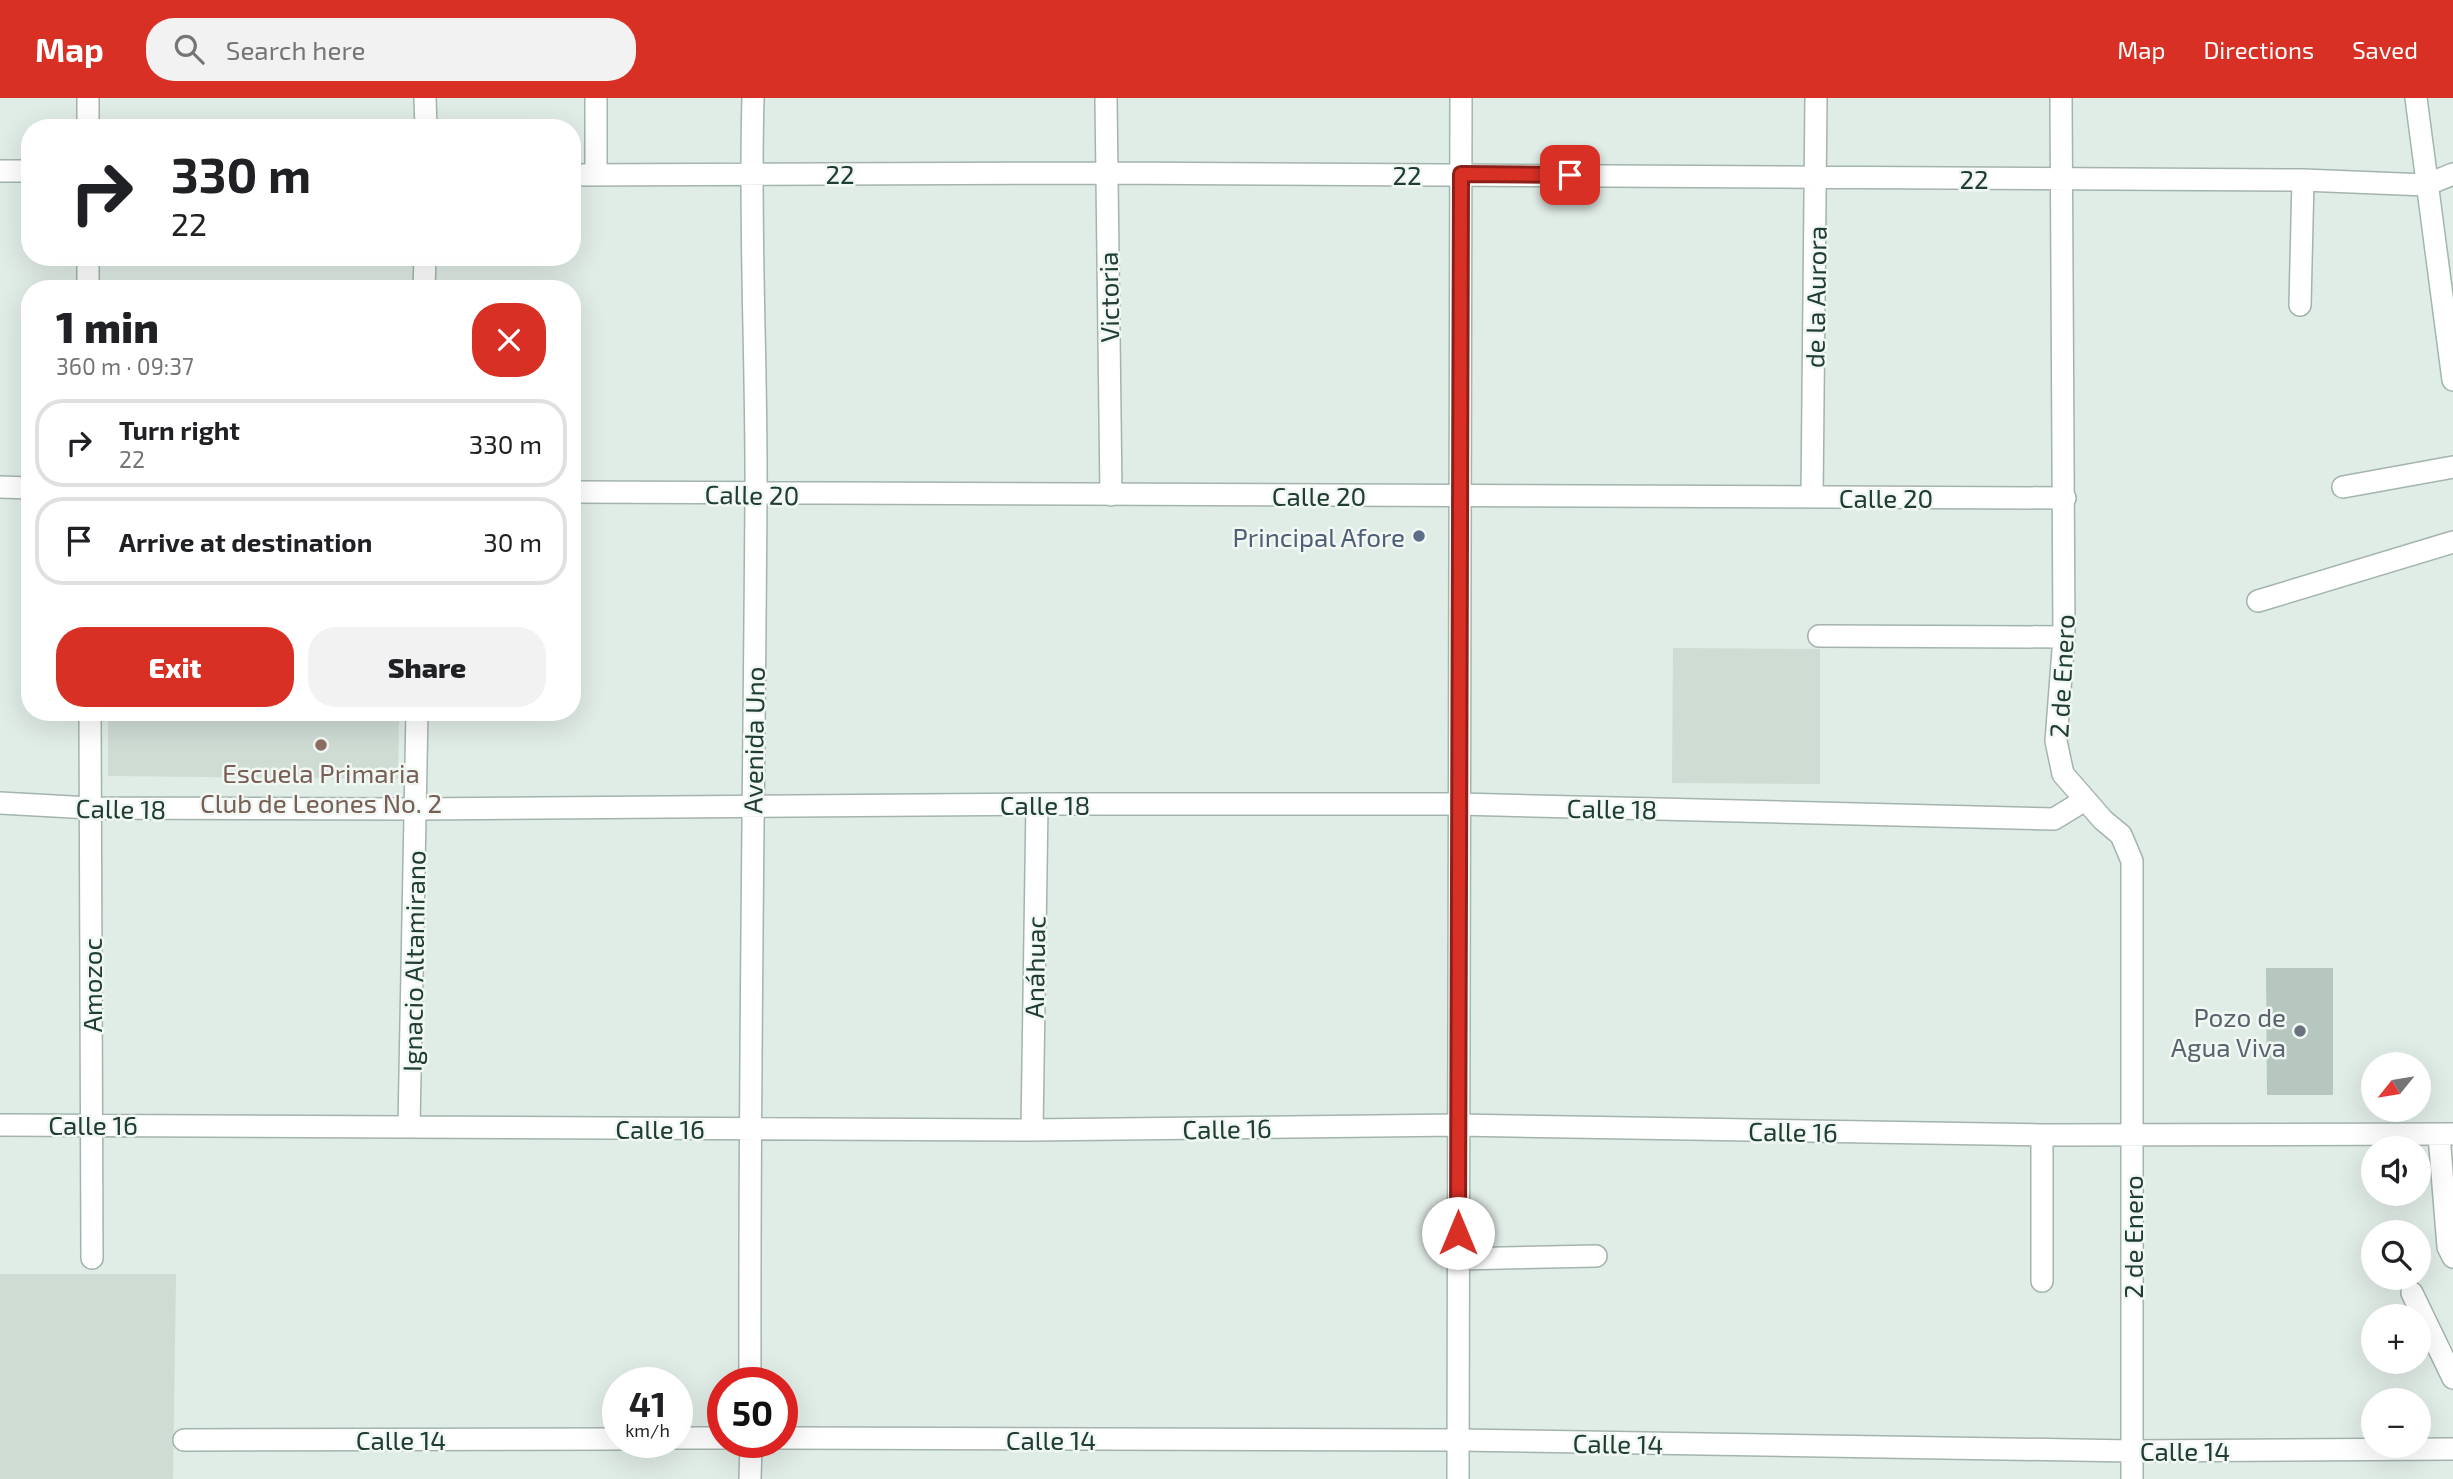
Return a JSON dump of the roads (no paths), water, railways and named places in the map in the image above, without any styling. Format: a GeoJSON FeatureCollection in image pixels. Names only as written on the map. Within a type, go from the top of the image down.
{"type":"FeatureCollection","features":[{"type":"Feature","properties":{"kind":"street"},"geometry":{"type":"LineString","coordinates":[[88,98],[88,119]]}},
{"type":"Feature","properties":{"kind":"street"},"geometry":{"type":"LineString","coordinates":[[425,98],[426,119]]}},
{"type":"Feature","properties":{"kind":"street"},"geometry":{"type":"LineString","coordinates":[[596,98],[596,175]]}},
{"type":"Feature","properties":{"kind":"street","name":"Avenida Uno"},"geometry":{"type":"LineString","coordinates":[[751,1367],[749,1129],[756,494],[751,173],[753,98]]}},
{"type":"Feature","properties":{"kind":"street","name":"Victoria"},"geometry":{"type":"LineString","coordinates":[[1106,98],[1111,495]]}},
{"type":"Feature","properties":{"kind":"street"},"geometry":{"type":"LineString","coordinates":[[1458,1479],[1461,98]]}},
{"type":"Feature","properties":{"kind":"street","name":"de la Aurora"},"geometry":{"type":"LineString","coordinates":[[1812,497],[1816,98]]}},
{"type":"Feature","properties":{"kind":"street","name":"2 de Enero"},"geometry":{"type":"LineString","coordinates":[[2061,98],[2064,637],[2056,741],[2063,774],[2121,835],[2132,861],[2132,1479]]}},
{"type":"Feature","properties":{"kind":"street"},"geometry":{"type":"LineString","coordinates":[[2416,98],[2453,380]]}},
{"type":"Feature","properties":{"kind":"street"},"geometry":{"type":"LineString","coordinates":[[0,170],[21,171]]}},
{"type":"Feature","properties":{"kind":"street","name":"22"},"geometry":{"type":"LineString","coordinates":[[581,175],[1461,174],[2303,180],[2426,185],[2453,174]]}},
{"type":"Feature","properties":{"kind":"street"},"geometry":{"type":"LineString","coordinates":[[2300,305],[2303,180]]}},
{"type":"Feature","properties":{"kind":"street"},"geometry":{"type":"LineString","coordinates":[[2343,487],[2453,467]]}},
{"type":"Feature","properties":{"kind":"street"},"geometry":{"type":"LineString","coordinates":[[0,487],[21,488]]}},
{"type":"Feature","properties":{"kind":"street","name":"Calle 20"},"geometry":{"type":"LineString","coordinates":[[581,492],[2065,498]]}},
{"type":"Feature","properties":{"kind":"street"},"geometry":{"type":"LineString","coordinates":[[2258,601],[2453,542]]}},
{"type":"Feature","properties":{"kind":"street"},"geometry":{"type":"LineString","coordinates":[[1819,636],[2064,637]]}},
{"type":"Feature","properties":{"kind":"street","name":"Amozoc"},"geometry":{"type":"LineString","coordinates":[[90,721],[92,1258]]}},
{"type":"Feature","properties":{"kind":"street","name":"Ignacio Altamirano"},"geometry":{"type":"LineString","coordinates":[[409,1126],[417,721]]}},
{"type":"Feature","properties":{"kind":"street","name":"Calle 18"},"geometry":{"type":"LineString","coordinates":[[0,803],[90,808],[416,809],[752,805],[1459,804],[2054,819],[2085,800]]}},
{"type":"Feature","properties":{"kind":"street","name":"Anáhuac"},"geometry":{"type":"LineString","coordinates":[[1032,1130],[1037,804]]}},
{"type":"Feature","properties":{"kind":"street","name":"Calle 16"},"geometry":{"type":"LineString","coordinates":[[0,1125],[91,1123],[1032,1130],[1458,1125],[2042,1135],[2446,1134]]}},
{"type":"Feature","properties":{"kind":"street"},"geometry":{"type":"LineString","coordinates":[[2446,1134],[2448,1247],[2453,1257]]}},
{"type":"Feature","properties":{"kind":"street"},"geometry":{"type":"LineString","coordinates":[[2042,1135],[2042,1281]]}},
{"type":"Feature","properties":{"kind":"street"},"geometry":{"type":"LineString","coordinates":[[1458,1259],[1596,1256]]}},
{"type":"Feature","properties":{"kind":"street"},"geometry":{"type":"LineString","coordinates":[[2412,1293],[2453,1378]]}},
{"type":"Feature","properties":{"kind":"street","name":"Calle 14"},"geometry":{"type":"LineString","coordinates":[[798,1438],[1458,1440],[2132,1451],[2453,1449]]}},
{"type":"Feature","properties":{"kind":"street","name":"Calle 14"},"geometry":{"type":"LineString","coordinates":[[184,1440],[602,1439]]}},
{"type":"Feature","properties":{"kind":"street"},"geometry":{"type":"LineString","coordinates":[[750,1479],[751,1458]]}},
{"type":"Feature","properties":{"kind":"place","name":"Principal Afore"},"geometry":{"type":"Point","coordinates":[1419,536]}},
{"type":"Feature","properties":{"kind":"place","name":"Escuela Primaria Club de Leones No. 2"},"geometry":{"type":"Point","coordinates":[321,745]}},
{"type":"Feature","properties":{"kind":"place","name":"Pozo de Agua Viva"},"geometry":{"type":"Point","coordinates":[2300,1031]}}]}
